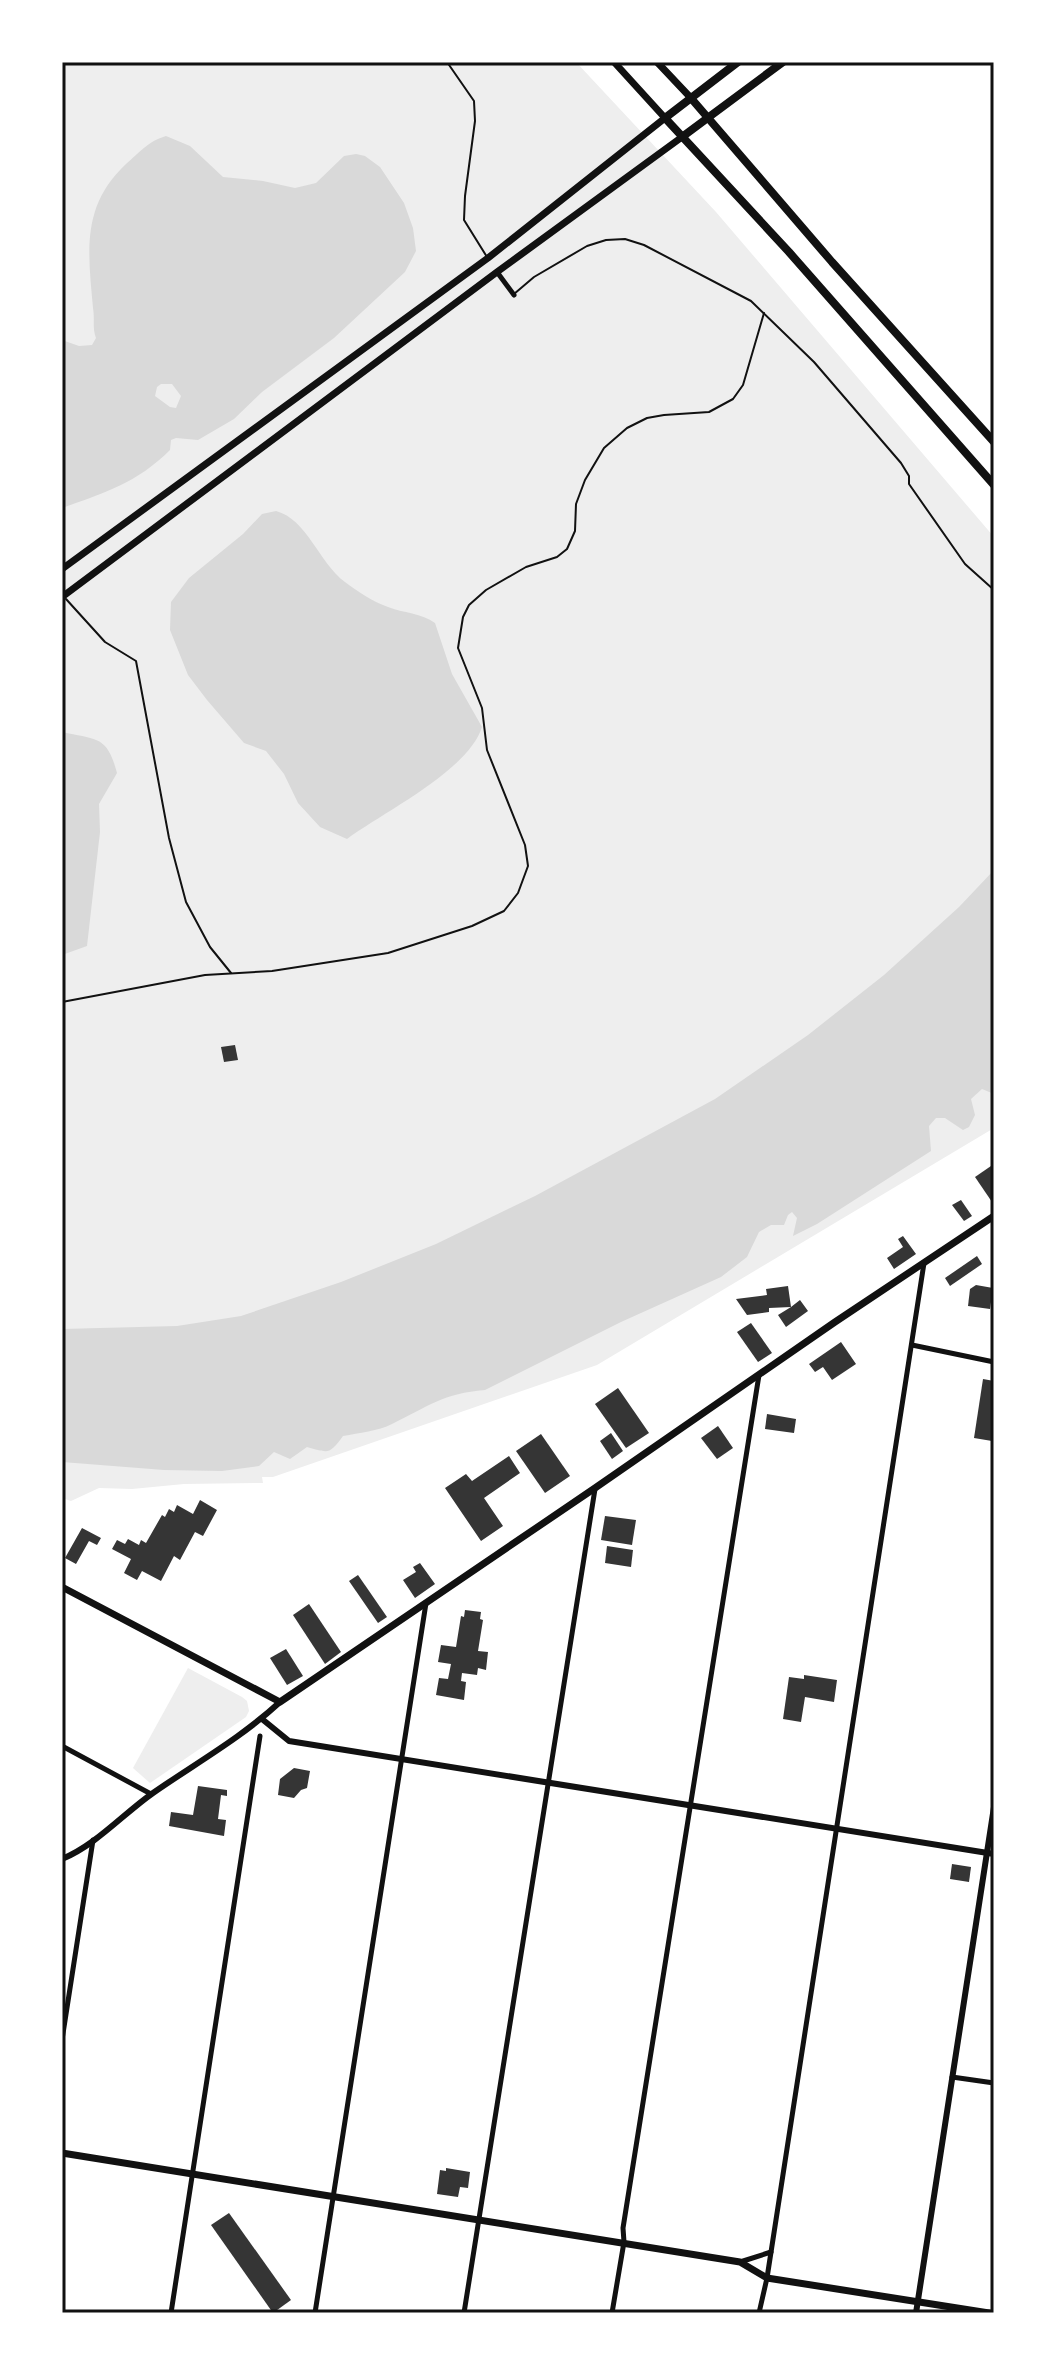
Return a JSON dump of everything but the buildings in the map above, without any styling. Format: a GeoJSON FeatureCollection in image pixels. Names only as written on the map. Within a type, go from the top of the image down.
{"type":"FeatureCollection","features":[{"type":"Feature","properties":{"kind":"highway"},"geometry":{"type":"LineString","coordinates":[[738,62],[665,118],[789,252],[994,485]]}},
{"type":"Feature","properties":{"kind":"highway"},"geometry":{"type":"LineString","coordinates":[[682,137],[783,62]]}},
{"type":"Feature","properties":{"kind":"highway"},"geometry":{"type":"LineString","coordinates":[[690,97],[832,262],[994,442]]}},
{"type":"Feature","properties":{"kind":"main road"},"geometry":{"type":"LineString","coordinates":[[62,569],[488,258],[665,118],[614,62]]}},
{"type":"Feature","properties":{"kind":"main road"},"geometry":{"type":"LineString","coordinates":[[657,62],[690,97]]}},
{"type":"Feature","properties":{"kind":"main road"},"geometry":{"type":"LineString","coordinates":[[63,596],[682,137]]}},
{"type":"Feature","properties":{"kind":"main road"},"geometry":{"type":"LineString","coordinates":[[62,1587],[280,1702],[994,1216]]}},
{"type":"Feature","properties":{"kind":"main road"},"geometry":{"type":"LineString","coordinates":[[62,2153],[740,2262],[767,2278],[989,2313]]}},
{"type":"Feature","properties":{"kind":"street"},"geometry":{"type":"LineString","coordinates":[[497,272],[514,295]]}},
{"type":"Feature","properties":{"kind":"street"},"geometry":{"type":"LineString","coordinates":[[759,2313],[767,2278],[924,1263]]}},
{"type":"Feature","properties":{"kind":"street"},"geometry":{"type":"LineString","coordinates":[[912,1345],[994,1362]]}},
{"type":"Feature","properties":{"kind":"street"},"geometry":{"type":"LineString","coordinates":[[612,2313],[759,1374]]}},
{"type":"Feature","properties":{"kind":"street"},"geometry":{"type":"LineString","coordinates":[[464,2313],[595,1488]]}},
{"type":"Feature","properties":{"kind":"street"},"geometry":{"type":"LineString","coordinates":[[315,2313],[426,1602]]}},
{"type":"Feature","properties":{"kind":"street"},"geometry":{"type":"LineString","coordinates":[[62,1859],[262,1719],[280,1702]]}},
{"type":"Feature","properties":{"kind":"street"},"geometry":{"type":"LineString","coordinates":[[262,1719],[289,1741],[991,1853]]}},
{"type":"Feature","properties":{"kind":"street"},"geometry":{"type":"LineString","coordinates":[[171,2313],[260,1736]]}},
{"type":"Feature","properties":{"kind":"street"},"geometry":{"type":"LineString","coordinates":[[62,1746],[151,1794]]}},
{"type":"Feature","properties":{"kind":"street"},"geometry":{"type":"LineString","coordinates":[[916,2313],[952,2077],[991,1853],[994,1807]]}},
{"type":"Feature","properties":{"kind":"street"},"geometry":{"type":"LineString","coordinates":[[62,2040],[93,1840]]}},
{"type":"Feature","properties":{"kind":"street"},"geometry":{"type":"LineString","coordinates":[[952,2077],[994,2083]]}},
{"type":"Feature","properties":{"kind":"street"},"geometry":{"type":"LineString","coordinates":[[740,2262],[771,2252]]}},
{"type":"Feature","properties":{"kind":"lane"},"geometry":{"type":"LineString","coordinates":[[447,62],[474,101],[475,121],[464,220],[488,258]]}},
{"type":"Feature","properties":{"kind":"lane"},"geometry":{"type":"LineString","coordinates":[[514,295],[534,277],[587,246],[606,240],[625,239],[644,245],[751,301],[814,362],[901,463],[909,476],[909,484],[965,564],[994,590]]}},
{"type":"Feature","properties":{"kind":"lane"},"geometry":{"type":"LineString","coordinates":[[62,1002],[205,975],[272,971],[388,953],[472,926],[504,911],[518,893],[528,866],[525,845],[490,760],[482,708],[458,648],[463,617],[469,605],[486,590],[526,567],[557,557],[567,549],[572,543],[576,504],[585,480],[604,448],[627,428],[647,418],[709,412],[733,399],[743,385],[764,313]]}},
{"type":"Feature","properties":{"kind":"lane"},"geometry":{"type":"LineString","coordinates":[[63,596],[105,642],[136,661],[169,838],[186,902],[210,947],[232,974]]}},
{"type":"Feature","properties":{"kind":"shaded area"},"geometry":{"type":"Polygon","coordinates":[[[62,62],[576,62],[716,212],[994,537],[994,1128],[597,1365],[273,1477],[262,1477],[263,1483],[99,1488],[71,1501],[62,1498],[62,62]]]}},
{"type":"Feature","properties":{"kind":"shaded area"},"geometry":{"type":"Polygon","coordinates":[[[166,136],[190,146],[223,177],[295,188],[316,183],[344,156],[365,156],[380,167],[404,203],[413,228],[416,251],[405,272],[334,338],[262,392],[234,419],[198,440],[171,440],[170,450],[145,471],[106,492],[62,508],[62,340],[79,346],[92,345],[96,338],[89,249],[94,213],[111,180],[140,151],[166,136]],[[161,384],[155,396],[176,408],[181,396],[172,384],[161,384]]]}},
{"type":"Feature","properties":{"kind":"shaded area"},"geometry":{"type":"Polygon","coordinates":[[[276,511],[287,516],[305,532],[345,582],[382,605],[435,623],[452,674],[482,727],[474,743],[443,774],[347,839],[320,827],[298,803],[284,774],[266,751],[244,743],[207,700],[188,675],[170,630],[171,602],[189,578],[243,534],[262,514],[276,511]]]}},
{"type":"Feature","properties":{"kind":"shaded area"},"geometry":{"type":"Polygon","coordinates":[[[62,732],[99,741],[109,752],[117,773],[99,804],[100,832],[87,946],[62,955],[62,732]]]}},
{"type":"Feature","properties":{"kind":"shaded area"},"geometry":{"type":"Polygon","coordinates":[[[994,870],[994,1094],[982,1089],[971,1099],[975,1115],[969,1127],[963,1130],[945,1118],[936,1118],[929,1126],[931,1151],[817,1224],[793,1236],[797,1218],[792,1212],[784,1225],[771,1225],[759,1232],[747,1257],[721,1277],[621,1322],[485,1390],[447,1398],[387,1426],[343,1436],[328,1451],[307,1447],[290,1459],[274,1452],[259,1466],[222,1471],[62,1462],[62,1329],[177,1326],[241,1316],[341,1282],[436,1244],[535,1196],[715,1099],[808,1035],[884,975],[959,907],[994,870]]]}},
{"type":"Feature","properties":{"kind":"shaded area"},"geometry":{"type":"Polygon","coordinates":[[[188,1668],[242,1697],[247,1701],[249,1711],[246,1717],[150,1783],[133,1768],[188,1668]]]}}]}
